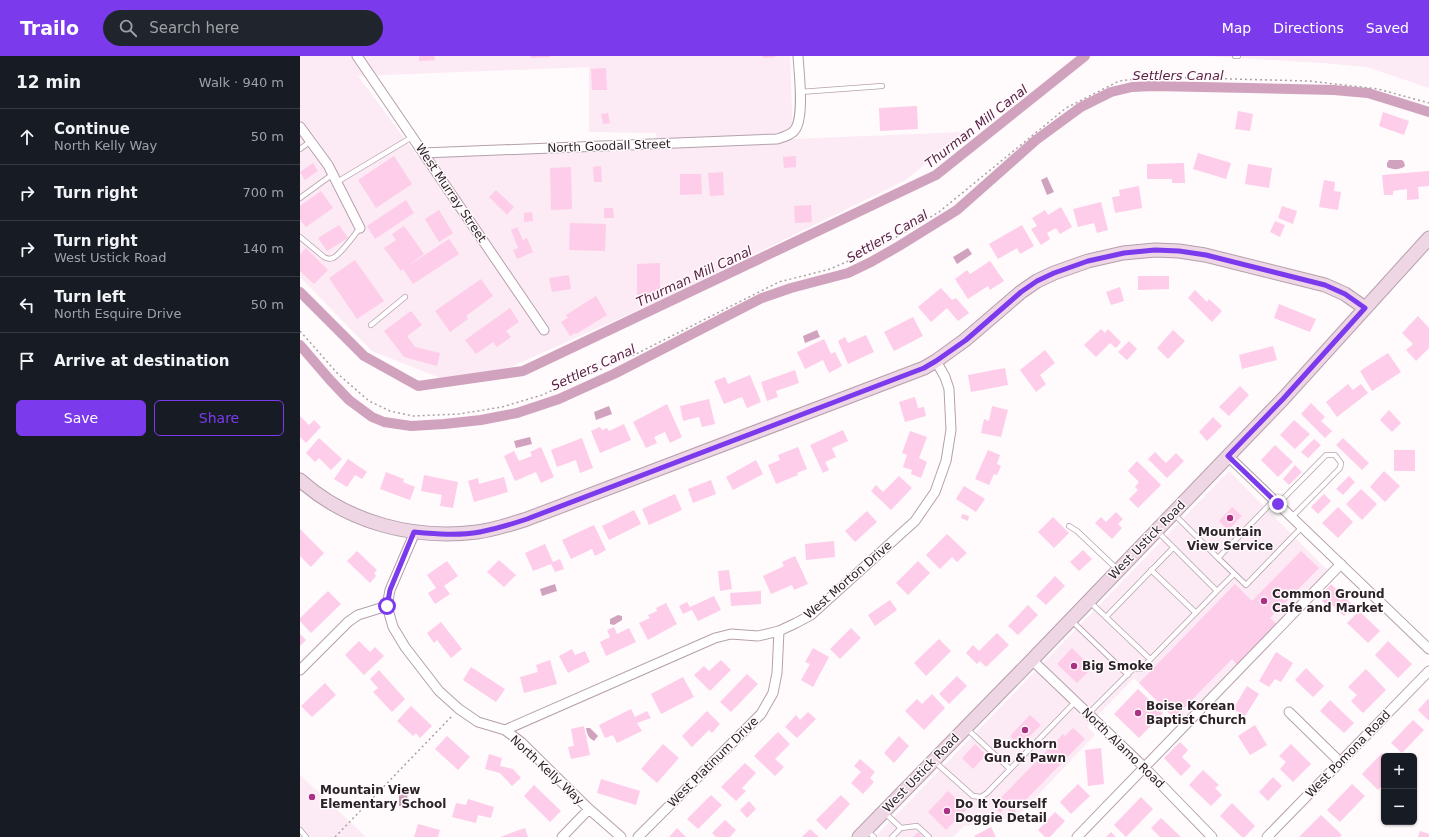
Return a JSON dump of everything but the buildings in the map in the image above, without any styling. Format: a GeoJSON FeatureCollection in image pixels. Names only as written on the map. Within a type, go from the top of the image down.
{"type":"FeatureCollection","features":[{"type":"Feature","properties":{"kind":"street","name":"West Murray Street"},"geometry":{"type":"LineString","coordinates":[[357,56],[544,330]]}},
{"type":"Feature","properties":{"kind":"street"},"geometry":{"type":"LineString","coordinates":[[798,56],[800,92]]}},
{"type":"Feature","properties":{"kind":"street","name":"North Goodall Street"},"geometry":{"type":"LineString","coordinates":[[423,153],[777,139],[787,136],[797,127],[800,116],[800,92]]}},
{"type":"Feature","properties":{"kind":"street"},"geometry":{"type":"LineString","coordinates":[[300,127],[328,165],[360,228]]}},
{"type":"Feature","properties":{"kind":"street","name":"West Ustick Road"},"geometry":{"type":"LineString","coordinates":[[866,834],[884,811],[1071,620],[1283,399],[1429,238]]}},
{"type":"Feature","properties":{"kind":"street"},"geometry":{"type":"LineString","coordinates":[[300,480],[332,504],[357,516],[394,528],[414,532],[441,534],[478,532],[495,529],[527,519],[924,368],[966,340],[1021,292],[1037,281],[1054,273],[1088,261],[1124,253],[1155,250],[1179,251],[1206,255],[1325,285],[1345,294],[1365,308]]}},
{"type":"Feature","properties":{"kind":"street","name":"West Morton Drive"},"geometry":{"type":"LineString","coordinates":[[505,730],[715,638],[731,634],[758,636],[780,631],[796,624],[811,614],[914,521],[935,492],[946,461],[951,430],[949,389],[945,377],[936,361]]}},
{"type":"Feature","properties":{"kind":"street"},"geometry":{"type":"LineString","coordinates":[[1228,456],[1429,649]]}},
{"type":"Feature","properties":{"kind":"street"},"geometry":{"type":"LineString","coordinates":[[300,670],[348,622],[358,615],[387,606],[390,590],[414,532]]}},
{"type":"Feature","properties":{"kind":"street"},"geometry":{"type":"LineString","coordinates":[[1077,837],[1341,564]]}},
{"type":"Feature","properties":{"kind":"street","name":"North Kelly Way"},"geometry":{"type":"LineString","coordinates":[[387,606],[394,627],[405,647],[439,691],[459,709],[478,722],[505,730],[521,742],[589,809],[621,837]]}},
{"type":"Feature","properties":{"kind":"street","name":"West Platinum Drive"},"geometry":{"type":"LineString","coordinates":[[638,837],[761,714],[773,693],[777,673],[780,631]]}},
{"type":"Feature","properties":{"kind":"street","name":"North Alamo Road"},"geometry":{"type":"LineString","coordinates":[[1032,660],[1145,768],[1212,837]]}},
{"type":"Feature","properties":{"kind":"street","name":"West Pomona Road"},"geometry":{"type":"LineString","coordinates":[[1267,837],[1429,671]]}},
{"type":"Feature","properties":{"kind":"street"},"geometry":{"type":"LineString","coordinates":[[1289,712],[1340,762]]}},
{"type":"Feature","properties":{"kind":"street"},"geometry":{"type":"LineString","coordinates":[[562,837],[589,809]]}},
{"type":"Feature","properties":{"kind":"lane"},"geometry":{"type":"LineString","coordinates":[[800,92],[882,86]]}},
{"type":"Feature","properties":{"kind":"lane"},"geometry":{"type":"LineString","coordinates":[[300,198],[412,137]]}},
{"type":"Feature","properties":{"kind":"lane"},"geometry":{"type":"LineString","coordinates":[[300,150],[311,142]]}},
{"type":"Feature","properties":{"kind":"lane"},"geometry":{"type":"LineString","coordinates":[[300,237],[328,259],[338,254],[360,228]]}},
{"type":"Feature","properties":{"kind":"lane"},"geometry":{"type":"LineString","coordinates":[[371,324],[405,297]]}},
{"type":"Feature","properties":{"kind":"lane"},"geometry":{"type":"LineString","coordinates":[[1218,558],[1326,456],[1335,455],[1341,464],[1340,468],[1292,518]]}},
{"type":"Feature","properties":{"kind":"lane"},"geometry":{"type":"LineString","coordinates":[[1173,513],[1246,585],[1302,528]]}},
{"type":"Feature","properties":{"kind":"lane"},"geometry":{"type":"LineString","coordinates":[[1069,526],[1077,531],[1119,570]]}},
{"type":"Feature","properties":{"kind":"lane"},"geometry":{"type":"LineString","coordinates":[[1156,531],[1217,591]]}},
{"type":"Feature","properties":{"kind":"lane"},"geometry":{"type":"LineString","coordinates":[[1106,617],[1173,548]]}},
{"type":"Feature","properties":{"kind":"lane"},"geometry":{"type":"LineString","coordinates":[[1151,570],[1196,613]]}},
{"type":"Feature","properties":{"kind":"lane"},"geometry":{"type":"LineString","coordinates":[[1088,714],[1134,668],[1141,669],[1234,574]]}},
{"type":"Feature","properties":{"kind":"lane"},"geometry":{"type":"LineString","coordinates":[[1089,601],[1150,659]]}},
{"type":"Feature","properties":{"kind":"lane"},"geometry":{"type":"LineString","coordinates":[[1071,620],[1128,675]]}},
{"type":"Feature","properties":{"kind":"lane"},"geometry":{"type":"LineString","coordinates":[[934,760],[973,796],[981,796],[987,793],[1075,702]]}},
{"type":"Feature","properties":{"kind":"lane"},"geometry":{"type":"LineString","coordinates":[[966,727],[1010,769]]}},
{"type":"Feature","properties":{"kind":"lane"},"geometry":{"type":"LineString","coordinates":[[884,811],[901,828]]}},
{"type":"Feature","properties":{"kind":"lane"},"geometry":{"type":"LineString","coordinates":[[892,837],[901,828],[917,826],[929,837]]}},
{"type":"Feature","properties":{"kind":"lane"},"geometry":{"type":"LineString","coordinates":[[300,830],[306,837]]}},
{"type":"Feature","properties":{"kind":"path"},"geometry":{"type":"LineString","coordinates":[[300,331],[338,374],[369,401],[390,411],[413,416],[459,414],[502,407],[542,395],[636,354],[779,282],[830,269],[876,249],[939,212],[1066,108],[1119,81],[1156,77],[1309,81],[1378,89],[1429,103]]}},
{"type":"Feature","properties":{"kind":"path"},"geometry":{"type":"LineString","coordinates":[[335,837],[455,713]]}},
{"type":"Feature","properties":{"kind":"shaded area"},"geometry":{"type":"Polygon","coordinates":[[[300,56],[790,56],[793,139],[966,132],[904,181],[663,299],[501,371],[443,379],[372,351],[300,277],[300,56]],[[589,67],[358,76],[418,157],[657,149],[656,133],[589,132],[589,67]]]}},
{"type":"Feature","properties":{"kind":"shaded area"},"geometry":{"type":"Polygon","coordinates":[[[1207,56],[1429,56],[1429,88],[1367,67],[1207,56]]]}},
{"type":"Feature","properties":{"kind":"shaded area"},"geometry":{"type":"Polygon","coordinates":[[[1389,160],[1402,160],[1405,166],[1399,169],[1389,168],[1387,167],[1387,163],[1389,160]]]}},
{"type":"Feature","properties":{"kind":"shaded area"},"geometry":{"type":"Polygon","coordinates":[[[1047,177],[1054,192],[1047,195],[1041,180],[1047,177]]]}},
{"type":"Feature","properties":{"kind":"shaded area"},"geometry":{"type":"Polygon","coordinates":[[[968,248],[972,254],[957,264],[953,257],[968,248]]]}},
{"type":"Feature","properties":{"kind":"shaded area"},"geometry":{"type":"Polygon","coordinates":[[[817,330],[820,337],[805,343],[803,336],[817,330]]]}},
{"type":"Feature","properties":{"kind":"shaded area"},"geometry":{"type":"Polygon","coordinates":[[[609,406],[612,414],[596,420],[594,412],[609,406]]]}},
{"type":"Feature","properties":{"kind":"shaded area"},"geometry":{"type":"Polygon","coordinates":[[[530,437],[532,444],[516,448],[514,441],[530,437]]]}},
{"type":"Feature","properties":{"kind":"shaded area"},"geometry":{"type":"Polygon","coordinates":[[[1229,471],[1335,578],[1186,730],[1134,678],[1087,726],[1095,735],[1017,817],[964,826],[953,837],[875,837],[1229,471]]]}},
{"type":"Feature","properties":{"kind":"shaded area"},"geometry":{"type":"Polygon","coordinates":[[[555,584],[557,591],[542,596],[540,589],[555,584]]]}},
{"type":"Feature","properties":{"kind":"shaded area"},"geometry":{"type":"Polygon","coordinates":[[[618,615],[622,616],[622,620],[614,625],[610,624],[610,619],[618,615]]]}},
{"type":"Feature","properties":{"kind":"shaded area"},"geometry":{"type":"Polygon","coordinates":[[[586,728],[590,728],[598,736],[594,741],[588,736],[586,728]]]}},
{"type":"Feature","properties":{"kind":"shaded area","name":"Mountain View Elementary School"},"geometry":{"type":"Polygon","coordinates":[[[300,775],[347,819],[366,837],[300,837],[300,775]]]}},
{"type":"Feature","properties":{"kind":"shaded area"},"geometry":{"type":"Polygon","coordinates":[[[399,790],[407,790],[408,806],[399,806],[399,790]]]}},
{"type":"Feature","properties":{"kind":"waterway","name":"Thurman Mill Canal"},"geometry":{"type":"LineString","coordinates":[[300,292],[364,356],[418,386],[523,371],[936,175],[1085,56]]}},
{"type":"Feature","properties":{"kind":"waterway","name":"Settlers Canal"},"geometry":{"type":"LineString","coordinates":[[300,345],[349,400],[372,417],[384,422],[411,426],[444,424],[481,420],[517,413],[559,399],[614,374],[762,298],[791,288],[848,273],[871,262],[957,210],[1036,140],[1081,107],[1111,92],[1132,87],[1154,86],[1334,90],[1368,93],[1429,112]]}},
{"type":"Feature","properties":{"kind":"place","name":"Mountain View Service"},"geometry":{"type":"Point","coordinates":[1230,518]}},
{"type":"Feature","properties":{"kind":"place","name":"Common Ground Cafe and Market"},"geometry":{"type":"Point","coordinates":[1264,601]}},
{"type":"Feature","properties":{"kind":"place","name":"Big Smoke"},"geometry":{"type":"Point","coordinates":[1074,666]}},
{"type":"Feature","properties":{"kind":"place","name":"Boise Korean Baptist Church"},"geometry":{"type":"Point","coordinates":[1138,713]}},
{"type":"Feature","properties":{"kind":"place","name":"Buckhorn Gun & Pawn"},"geometry":{"type":"Point","coordinates":[1025,730]}},
{"type":"Feature","properties":{"kind":"place","name":"Mountain View Elementary School"},"geometry":{"type":"Point","coordinates":[312,797]}},
{"type":"Feature","properties":{"kind":"place","name":"Do It Yourself Doggie Detail"},"geometry":{"type":"Point","coordinates":[947,811]}},
{"type":"Feature","properties":{"kind":"route"},"geometry":{"type":"LineString","coordinates":[[387,606],[390,590],[414,532],[462,534],[495,529],[527,519],[924,368],[966,340],[1021,292],[1037,281],[1054,273],[1088,261],[1124,253],[1155,250],[1179,251],[1206,255],[1325,285],[1345,294],[1365,308],[1283,399],[1228,456],[1278,504]]}}]}
